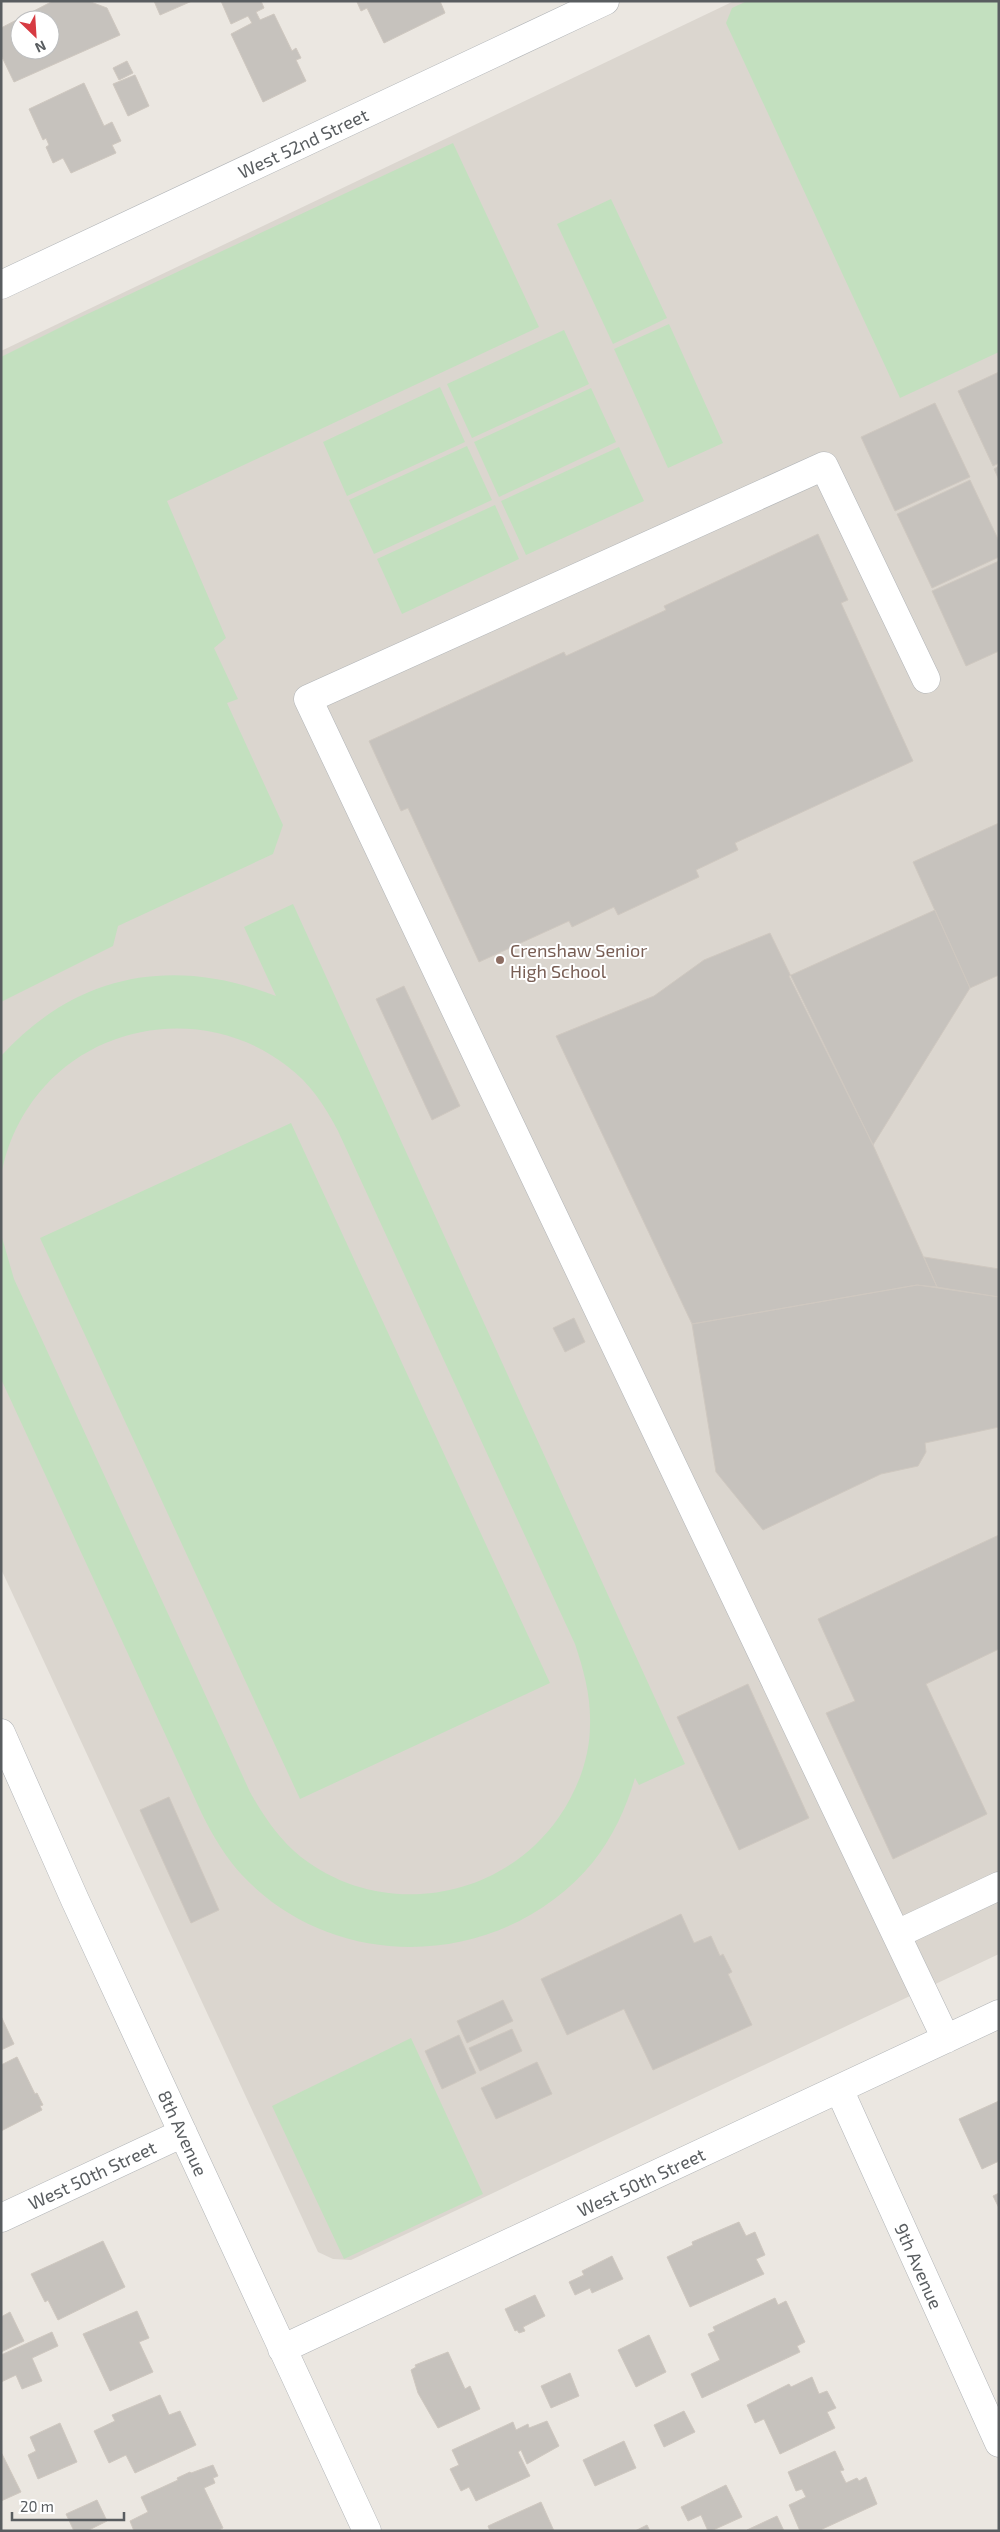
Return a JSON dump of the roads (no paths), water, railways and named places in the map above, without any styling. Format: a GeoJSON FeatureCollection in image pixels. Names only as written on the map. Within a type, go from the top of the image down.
{"type":"FeatureCollection","features":[{"type":"Feature","properties":{"kind":"street","name":"West 52nd Street"},"geometry":{"type":"LineString","coordinates":[[1,285],[557,11],[605,1]]}},
{"type":"Feature","properties":{"kind":"street"},"geometry":{"type":"LineString","coordinates":[[926,679],[824,466],[308,699],[946,2039]]}},
{"type":"Feature","properties":{"kind":"street","name":"8th Avenue"},"geometry":{"type":"LineString","coordinates":[[1,1733],[75,1900],[367,2531]]}},
{"type":"Feature","properties":{"kind":"street"},"geometry":{"type":"LineString","coordinates":[[897,1934],[999,1886]]}},
{"type":"Feature","properties":{"kind":"street","name":"West 50th Street"},"geometry":{"type":"LineString","coordinates":[[282,2348],[999,2014]]}},
{"type":"Feature","properties":{"kind":"street","name":"9th Avenue"},"geometry":{"type":"LineString","coordinates":[[839,2089],[999,2443]]}},
{"type":"Feature","properties":{"kind":"street","name":"West 50th Street"},"geometry":{"type":"LineString","coordinates":[[1,2218],[183,2132]]}},
{"type":"Feature","properties":{"kind":"place","name":"Crenshaw Senior High School"},"geometry":{"type":"Point","coordinates":[500,960]}}]}
